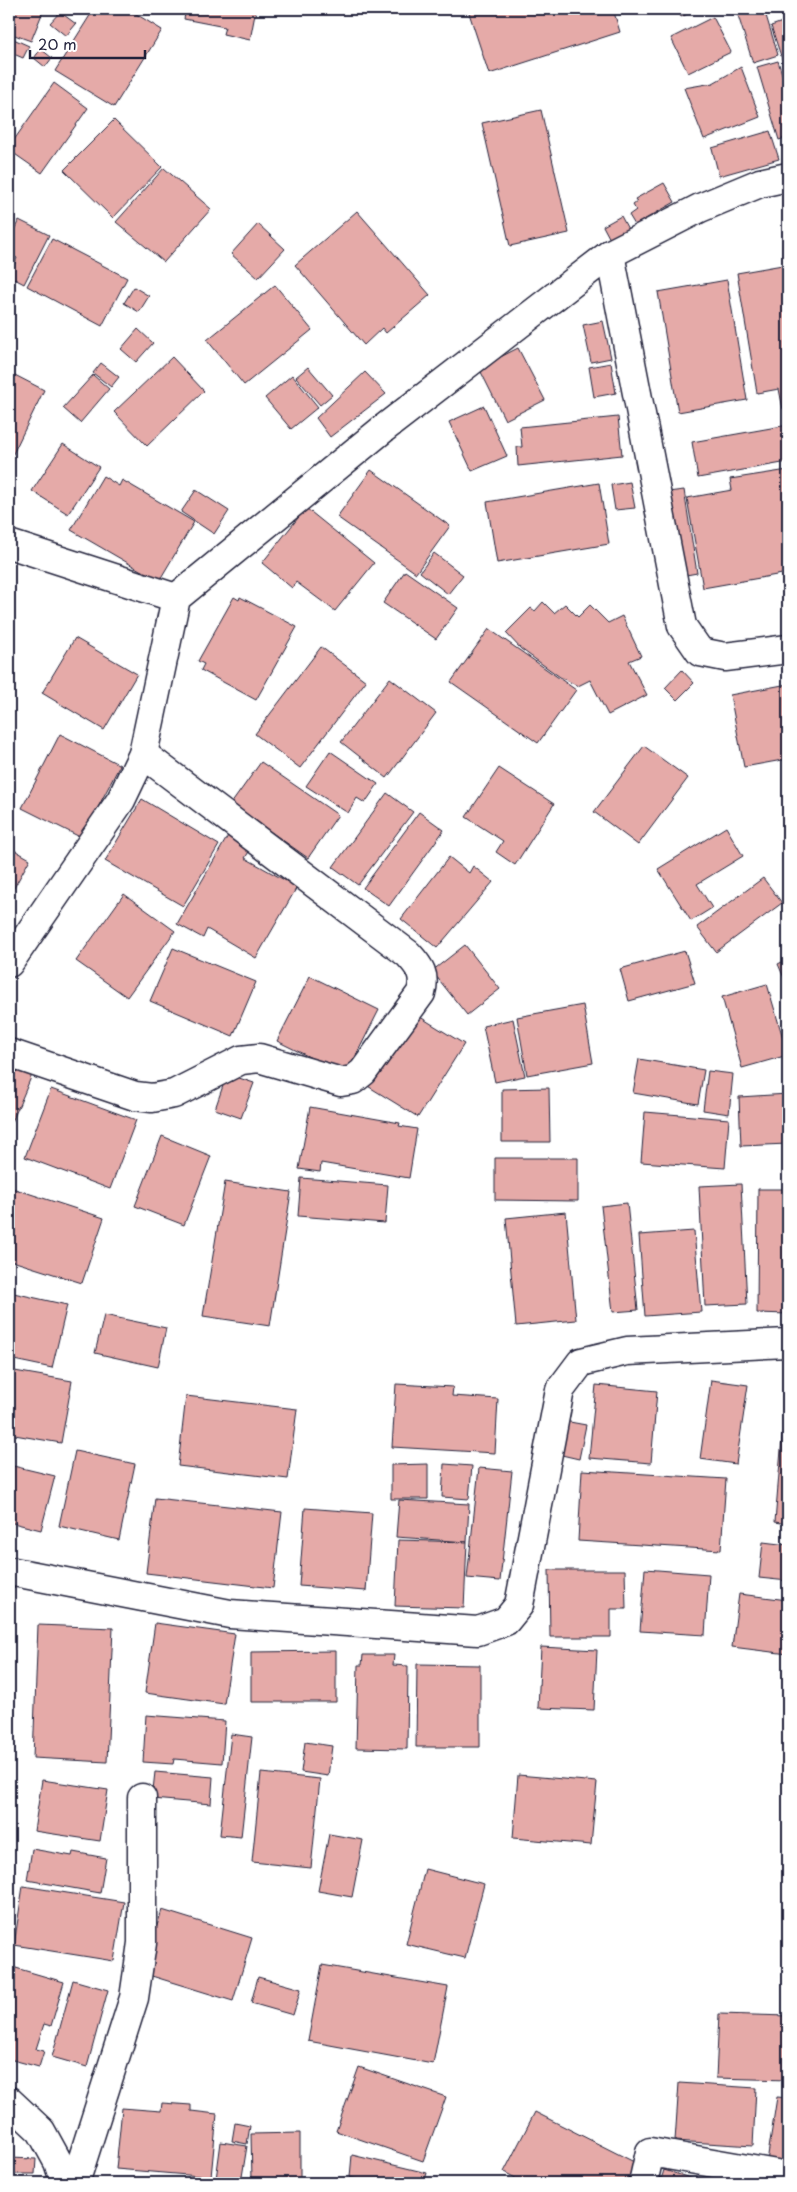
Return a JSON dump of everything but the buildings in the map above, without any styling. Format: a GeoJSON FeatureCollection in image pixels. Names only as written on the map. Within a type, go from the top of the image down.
{"type":"FeatureCollection","features":[{"type":"Feature","properties":{"kind":"street"},"geometry":{"type":"LineString","coordinates":[[9,963],[121,800],[143,754],[176,598],[383,429],[610,254],[700,208],[760,183],[788,177]]}},
{"type":"Feature","properties":{"kind":"street"},"geometry":{"type":"LineString","coordinates":[[610,254],[682,626],[700,652],[725,657],[788,649]]}},
{"type":"Feature","properties":{"kind":"street"},"geometry":{"type":"LineString","coordinates":[[9,544],[176,598]]}},
{"type":"Feature","properties":{"kind":"street"},"geometry":{"type":"LineString","coordinates":[[9,1053],[135,1096],[152,1098],[174,1094],[241,1060],[259,1058],[341,1082],[352,1080],[363,1072],[421,993],[424,981],[421,968],[408,954],[143,754]]}},
{"type":"Feature","properties":{"kind":"street"},"geometry":{"type":"LineString","coordinates":[[9,1571],[230,1614],[478,1630],[506,1621],[519,1604],[560,1390],[581,1362],[628,1351],[788,1343]]}},
{"type":"Feature","properties":{"kind":"street"},"geometry":{"type":"LineString","coordinates":[[75,2183],[134,1998],[142,1943],[142,1798]]}},
{"type":"Feature","properties":{"kind":"street"},"geometry":{"type":"LineString","coordinates":[[9,2101],[41,2131],[58,2162],[65,2183]]}},
{"type":"Feature","properties":{"kind":"street"},"geometry":{"type":"LineString","coordinates":[[643,2183],[650,2152],[788,2176]]}}]}
